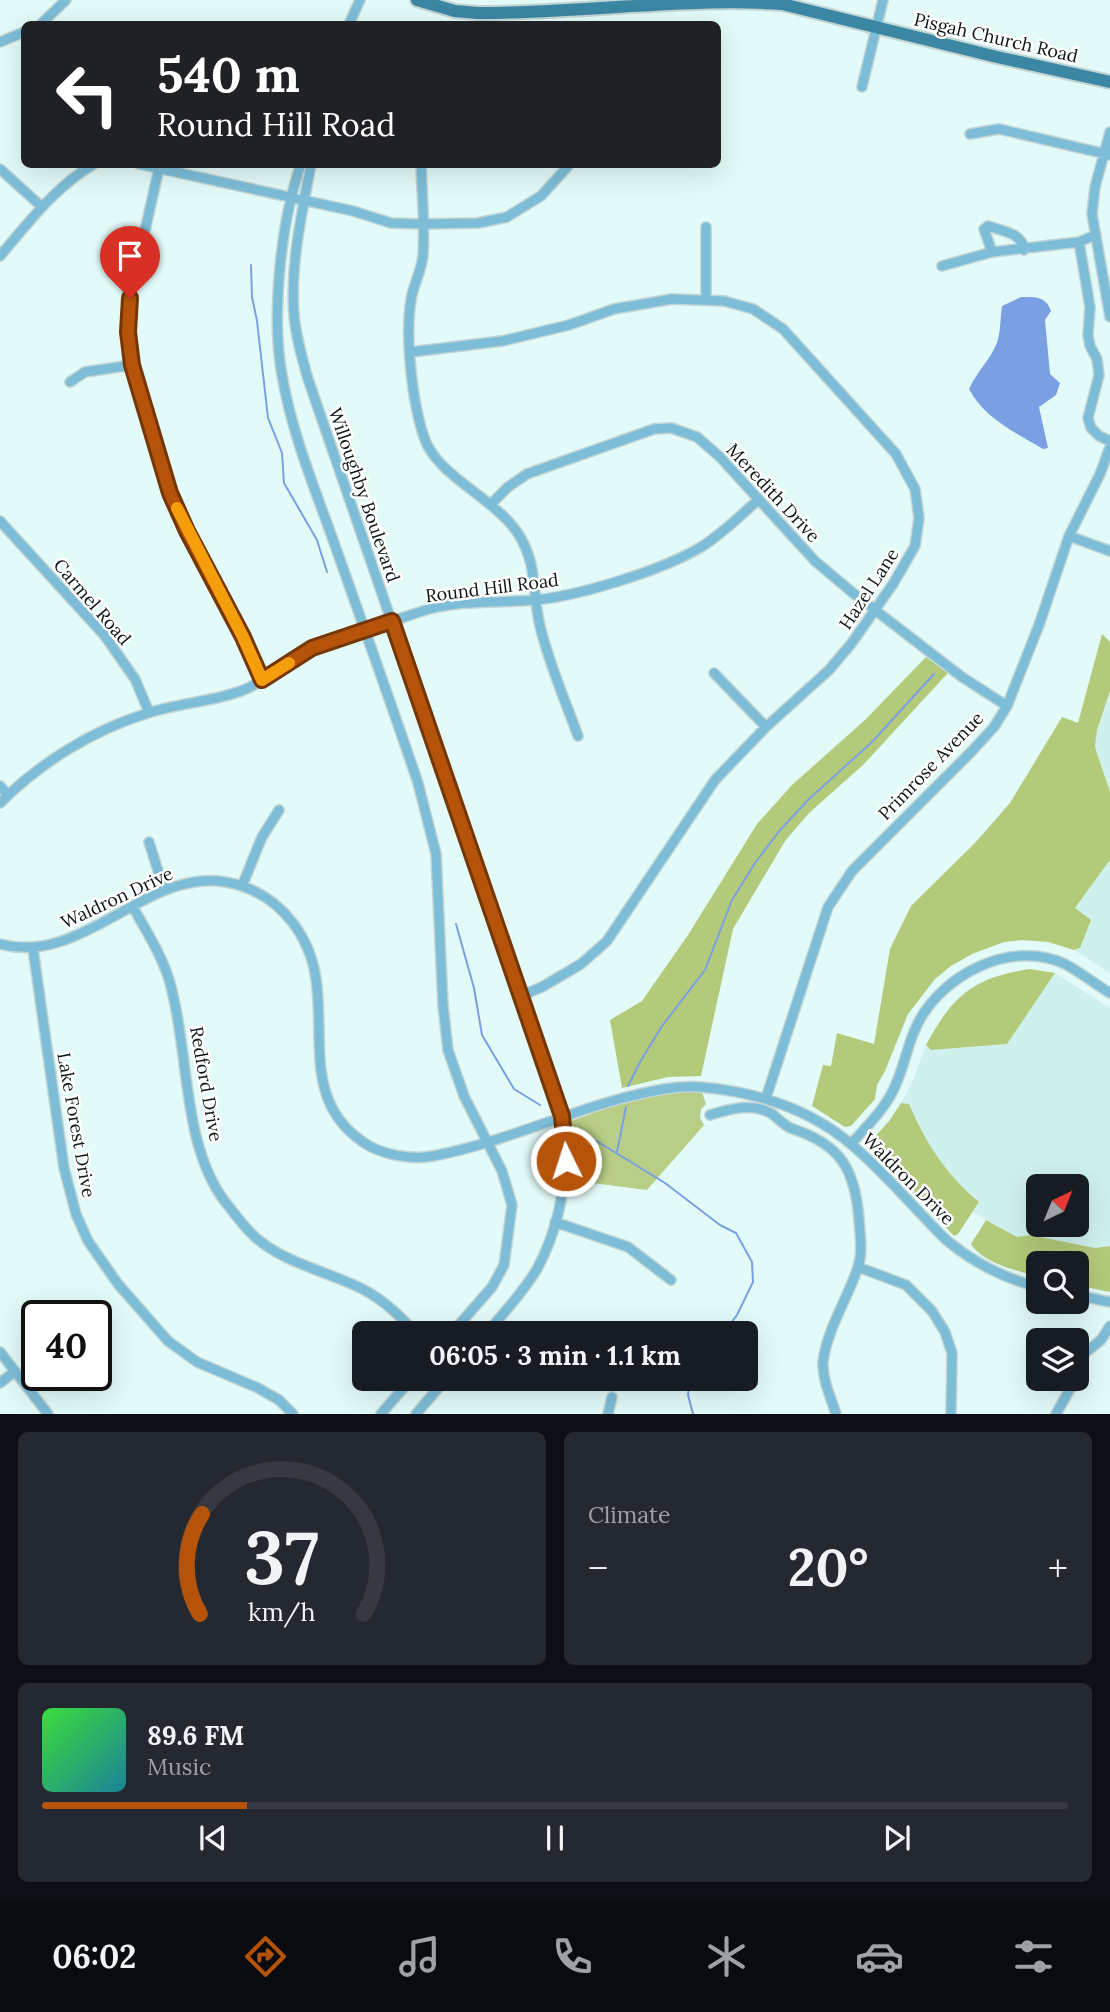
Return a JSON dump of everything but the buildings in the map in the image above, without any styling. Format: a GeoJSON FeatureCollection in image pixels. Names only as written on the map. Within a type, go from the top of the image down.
{"type":"FeatureCollection","features":[{"type":"Feature","properties":{"kind":"main road","name":"Pisgah Church Road"},"geometry":{"type":"LineString","coordinates":[[417,0],[455,11],[478,13],[617,8],[694,1],[782,4],[1110,82]]}},
{"type":"Feature","properties":{"kind":"street"},"geometry":{"type":"LineString","coordinates":[[44,21],[66,0]]}},
{"type":"Feature","properties":{"kind":"street"},"geometry":{"type":"LineString","coordinates":[[350,21],[360,0]]}},
{"type":"Feature","properties":{"kind":"street"},"geometry":{"type":"LineString","coordinates":[[862,87],[883,0]]}},
{"type":"Feature","properties":{"kind":"street"},"geometry":{"type":"LineString","coordinates":[[0,41],[21,33]]}},
{"type":"Feature","properties":{"kind":"street"},"geometry":{"type":"LineString","coordinates":[[970,134],[999,129],[1107,154]]}},
{"type":"Feature","properties":{"kind":"street"},"geometry":{"type":"LineString","coordinates":[[1110,131],[1107,154],[1095,187],[1092,214],[1108,293],[1110,317]]}},
{"type":"Feature","properties":{"kind":"street"},"geometry":{"type":"LineString","coordinates":[[0,256],[42,207],[87,168]]}},
{"type":"Feature","properties":{"kind":"street"},"geometry":{"type":"LineString","coordinates":[[159,168],[130,298],[128,332],[132,365],[170,493],[262,680]]}},
{"type":"Feature","properties":{"kind":"street"},"geometry":{"type":"LineString","coordinates":[[168,168],[353,211],[391,223],[422,224],[478,223],[507,217],[541,196],[566,168]]}},
{"type":"Feature","properties":{"kind":"street"},"geometry":{"type":"LineString","coordinates":[[300,168],[292,197],[278,296],[281,372],[287,403],[430,821],[438,877],[443,1005],[448,1050],[464,1096],[502,1171],[512,1205],[504,1265],[492,1287],[462,1321]]}},
{"type":"Feature","properties":{"kind":"street","name":"Willoughby Boulevard"},"geometry":{"type":"LineString","coordinates":[[310,168],[293,278],[298,342],[344,486],[523,995],[562,1116],[566,1149],[565,1181],[555,1222],[537,1269],[497,1321]]}},
{"type":"Feature","properties":{"kind":"street"},"geometry":{"type":"LineString","coordinates":[[421,168],[423,256],[411,297],[409,318],[417,410],[424,440],[459,481],[491,504],[518,534],[529,556],[535,577],[539,622],[546,650],[578,736]]}},
{"type":"Feature","properties":{"kind":"street"},"geometry":{"type":"LineString","coordinates":[[0,169],[42,207]]}},
{"type":"Feature","properties":{"kind":"street"},"geometry":{"type":"LineString","coordinates":[[992,252],[985,229],[988,226],[1017,236],[1022,241],[1024,250]]}},
{"type":"Feature","properties":{"kind":"street"},"geometry":{"type":"LineString","coordinates":[[706,227],[706,299]]}},
{"type":"Feature","properties":{"kind":"street"},"geometry":{"type":"LineString","coordinates":[[942,266],[992,252],[1079,243],[1095,235]]}},
{"type":"Feature","properties":{"kind":"street"},"geometry":{"type":"LineString","coordinates":[[1079,243],[1090,307],[1088,335],[1100,375],[1088,418],[1091,428],[1110,441]]}},
{"type":"Feature","properties":{"kind":"street","name":"Hazel Lane"},"geometry":{"type":"LineString","coordinates":[[411,352],[502,341],[569,325],[614,309],[672,299],[724,300],[753,309],[783,329],[897,454],[915,489],[919,518],[915,546],[851,644],[829,670],[727,766],[607,942],[581,964],[523,995]]}},
{"type":"Feature","properties":{"kind":"street"},"geometry":{"type":"LineString","coordinates":[[70,382],[85,372],[132,365]]}},
{"type":"Feature","properties":{"kind":"street","name":"Meredith Drive"},"geometry":{"type":"LineString","coordinates":[[491,504],[508,487],[527,474],[654,429],[671,428],[697,437],[720,457],[815,561],[962,677],[1007,706]]}},
{"type":"Feature","properties":{"kind":"street","name":"Primrose Avenue"},"geometry":{"type":"LineString","coordinates":[[766,1098],[828,907],[852,871],[971,752],[1007,706],[1069,536],[1100,474],[1110,447]]}},
{"type":"Feature","properties":{"kind":"street","name":"Round Hill Road"},"geometry":{"type":"LineString","coordinates":[[0,803],[39,769],[71,748],[149,712],[243,691],[312,648],[431,608],[454,604],[537,600],[571,594],[676,558],[700,547],[758,500]]}},
{"type":"Feature","properties":{"kind":"street","name":"Carmel Road"},"geometry":{"type":"LineString","coordinates":[[0,521],[105,636],[135,679],[149,712]]}},
{"type":"Feature","properties":{"kind":"street"},"geometry":{"type":"LineString","coordinates":[[1069,536],[1110,551]]}},
{"type":"Feature","properties":{"kind":"street"},"geometry":{"type":"LineString","coordinates":[[714,673],[766,727]]}},
{"type":"Feature","properties":{"kind":"street"},"geometry":{"type":"LineString","coordinates":[[0,786],[8,795]]}},
{"type":"Feature","properties":{"kind":"street"},"geometry":{"type":"LineString","coordinates":[[242,886],[262,837],[279,810]]}},
{"type":"Feature","properties":{"kind":"street"},"geometry":{"type":"LineString","coordinates":[[149,842],[164,890]]}},
{"type":"Feature","properties":{"kind":"street","name":"Waldron Drive"},"geometry":{"type":"LineString","coordinates":[[0,944],[33,949],[78,936],[164,890],[186,883],[219,881],[242,886],[267,898],[289,917],[306,942],[316,978],[320,1072],[325,1093],[336,1115],[346,1127],[363,1142],[381,1152],[431,1156],[485,1142],[606,1102],[676,1087],[713,1088],[766,1098],[809,1115],[851,1144],[879,1169],[948,1242],[980,1264],[1026,1282]]}},
{"type":"Feature","properties":{"kind":"street","name":"Redford Drive"},"geometry":{"type":"LineString","coordinates":[[133,907],[170,981],[198,1144],[210,1177],[225,1201],[255,1237],[288,1258],[356,1286],[405,1321]]}},
{"type":"Feature","properties":{"kind":"street","name":"Lake Forest Drive"},"geometry":{"type":"LineString","coordinates":[[33,949],[64,1168],[76,1214],[88,1241],[118,1284],[168,1341],[197,1362],[279,1400],[293,1413]]}},
{"type":"Feature","properties":{"kind":"street"},"geometry":{"type":"LineString","coordinates":[[851,1144],[882,1109],[896,1086],[909,1044],[928,1007],[948,987],[970,971],[991,961],[1014,956],[1035,957],[1064,964],[1110,993]]}},
{"type":"Feature","properties":{"kind":"street"},"geometry":{"type":"LineString","coordinates":[[710,1115],[729,1109],[752,1108],[769,1112],[786,1127],[827,1143],[841,1157],[852,1175],[857,1196],[860,1235],[858,1267],[840,1310],[823,1363],[836,1413]]}},
{"type":"Feature","properties":{"kind":"street"},"geometry":{"type":"LineString","coordinates":[[555,1222],[628,1247],[671,1280]]}},
{"type":"Feature","properties":{"kind":"street"},"geometry":{"type":"LineString","coordinates":[[858,1267],[906,1285],[932,1311],[945,1332],[952,1353],[951,1413]]}},
{"type":"Feature","properties":{"kind":"street"},"geometry":{"type":"LineString","coordinates":[[1089,1298],[1110,1302]]}},
{"type":"Feature","properties":{"kind":"street"},"geometry":{"type":"LineString","coordinates":[[1089,1348],[1101,1340],[1110,1326]]}},
{"type":"Feature","properties":{"kind":"street"},"geometry":{"type":"LineString","coordinates":[[0,1352],[48,1413]]}},
{"type":"Feature","properties":{"kind":"street"},"geometry":{"type":"LineString","coordinates":[[0,1382],[15,1371]]}},
{"type":"Feature","properties":{"kind":"street"},"geometry":{"type":"LineString","coordinates":[[381,1413],[400,1391]]}},
{"type":"Feature","properties":{"kind":"street"},"geometry":{"type":"LineString","coordinates":[[416,1413],[435,1391]]}},
{"type":"Feature","properties":{"kind":"street"},"geometry":{"type":"LineString","coordinates":[[1056,1413],[1066,1391]]}},
{"type":"Feature","properties":{"kind":"street"},"geometry":{"type":"LineString","coordinates":[[608,1413],[612,1397]]}},
{"type":"Feature","properties":{"kind":"shaded area"},"geometry":{"type":"Polygon","coordinates":[[[1110,691],[1110,792],[1095,748],[1097,730],[1110,691]]]}},
{"type":"Feature","properties":{"kind":"shaded area"},"geometry":{"type":"Polygon","coordinates":[[[1110,860],[1110,973],[1074,950],[1080,947],[1075,908],[1110,860]]]}},
{"type":"Feature","properties":{"kind":"shaded area"},"geometry":{"type":"Polygon","coordinates":[[[1055,973],[1110,1008],[1110,1246],[1095,1248],[1040,1237],[1089,1237],[1089,1174],[1026,1174],[1026,1236],[1017,1237],[973,1212],[979,1202],[951,1176],[935,1156],[909,1105],[901,1103],[926,1045],[931,1050],[1007,1044],[1055,973]]]}},
{"type":"Feature","properties":{"kind":"green space"},"geometry":{"type":"Polygon","coordinates":[[[1102,634],[1110,642],[1110,691],[1097,730],[1095,747],[1110,792],[1110,860],[1075,908],[1091,920],[1080,948],[1074,950],[1048,942],[1004,942],[972,954],[951,966],[935,979],[908,1014],[877,1085],[875,1099],[851,1126],[845,1127],[812,1106],[823,1065],[831,1066],[837,1033],[874,1044],[890,949],[911,906],[975,843],[1010,803],[1062,717],[1078,723],[1102,634]]]}},
{"type":"Feature","properties":{"kind":"green space"},"geometry":{"type":"Polygon","coordinates":[[[926,657],[948,673],[863,765],[809,813],[785,841],[733,929],[701,1076],[668,1077],[622,1088],[610,1020],[642,1001],[688,935],[757,824],[792,785],[865,720],[926,657]]]}},
{"type":"Feature","properties":{"kind":"green space"},"geometry":{"type":"Polygon","coordinates":[[[1030,969],[1055,973],[1007,1044],[931,1050],[926,1045],[945,1014],[967,992],[994,977],[1030,969]]]}},
{"type":"Feature","properties":{"kind":"green space"},"geometry":{"type":"Polygon","coordinates":[[[676,1091],[702,1092],[706,1104],[701,1109],[700,1118],[704,1125],[647,1190],[569,1180],[571,1121],[616,1105],[676,1091]]]}},
{"type":"Feature","properties":{"kind":"green space"},"geometry":{"type":"Polygon","coordinates":[[[901,1103],[909,1104],[938,1158],[979,1202],[954,1236],[870,1148],[870,1142],[901,1103]]]}},
{"type":"Feature","properties":{"kind":"green space"},"geometry":{"type":"Polygon","coordinates":[[[986,1220],[1017,1237],[1040,1237],[1095,1248],[1110,1246],[1110,1292],[1089,1288],[1089,1251],[1026,1251],[1026,1273],[984,1256],[971,1244],[986,1220]]]}},
{"type":"Feature","properties":{"kind":"water"},"geometry":{"type":"Polygon","coordinates":[[[1021,297],[1043,300],[1051,311],[1045,320],[1050,374],[1060,383],[1056,395],[1039,407],[1048,448],[1043,449],[992,417],[969,389],[996,345],[1002,306],[1021,297]]]}},
{"type":"Feature","properties":{"kind":"waterway"},"geometry":{"type":"LineString","coordinates":[[251,265],[252,297],[268,418],[282,453],[284,483],[317,540],[327,572]]}},
{"type":"Feature","properties":{"kind":"waterway"},"geometry":{"type":"LineString","coordinates":[[628,1086],[662,1026],[705,970],[732,900],[755,863],[780,830],[809,799],[872,742],[934,674]]}},
{"type":"Feature","properties":{"kind":"waterway"},"geometry":{"type":"LineString","coordinates":[[456,924],[474,988],[482,1035],[514,1089],[540,1105]]}},
{"type":"Feature","properties":{"kind":"waterway"},"geometry":{"type":"LineString","coordinates":[[617,1152],[626,1107]]}},
{"type":"Feature","properties":{"kind":"waterway"},"geometry":{"type":"LineString","coordinates":[[577,1129],[665,1183],[720,1225],[736,1233],[752,1262],[753,1282],[733,1321]]}},
{"type":"Feature","properties":{"kind":"waterway"},"geometry":{"type":"LineString","coordinates":[[688,1391],[693,1414]]}},
{"type":"Feature","properties":{"kind":"slow traffic"},"geometry":{"type":"LineString","coordinates":[[177,508],[262,680],[289,663]]}},
{"type":"Feature","properties":{"kind":"route"},"geometry":{"type":"LineString","coordinates":[[130,298],[128,332],[132,365],[170,493],[262,680],[312,648],[392,621],[523,995],[562,1116],[566,1161]]}}]}
